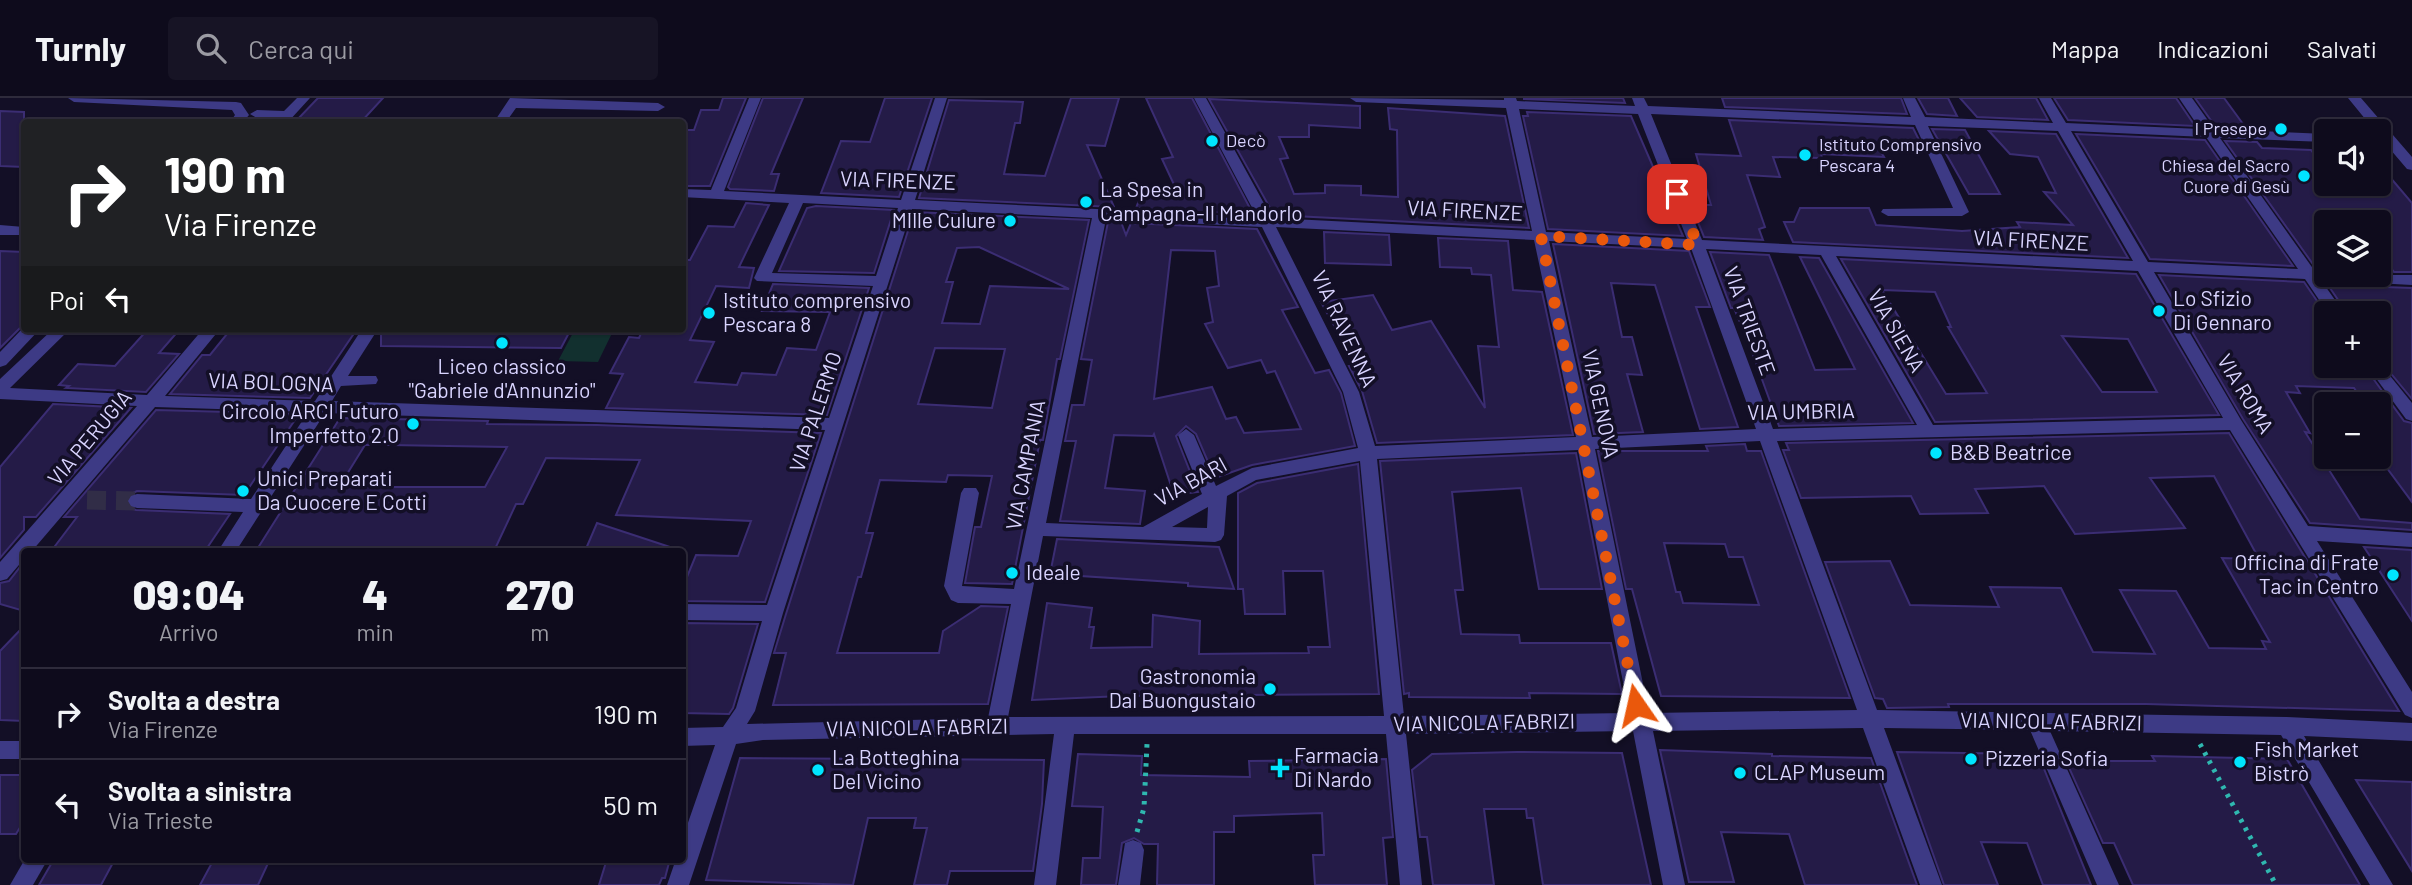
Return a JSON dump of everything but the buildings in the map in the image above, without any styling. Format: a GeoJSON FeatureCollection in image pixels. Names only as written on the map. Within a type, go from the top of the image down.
{"type":"FeatureCollection","features":[{"type":"Feature","properties":{"kind":"street"},"geometry":{"type":"LineString","coordinates":[[74,98],[239,108],[242,115],[239,119]]}},
{"type":"Feature","properties":{"kind":"street"},"geometry":{"type":"LineString","coordinates":[[205,104],[223,98]]}},
{"type":"Feature","properties":{"kind":"street"},"geometry":{"type":"LineString","coordinates":[[251,98],[255,118],[284,119],[304,98]]}},
{"type":"Feature","properties":{"kind":"street"},"geometry":{"type":"LineString","coordinates":[[716,194],[755,98]]}},
{"type":"Feature","properties":{"kind":"street","name":"VIA PALERMO"},"geometry":{"type":"LineString","coordinates":[[686,861],[728,736],[745,711],[774,613],[941,98]]}},
{"type":"Feature","properties":{"kind":"street","name":"VIA RAVENNA"},"geometry":{"type":"LineString","coordinates":[[1200,98],[1266,221],[1351,392],[1368,453],[1411,885]]}},
{"type":"Feature","properties":{"kind":"street"},"geometry":{"type":"LineString","coordinates":[[1356,98],[1640,103],[1715,117],[1920,121],[2314,138]]}},
{"type":"Feature","properties":{"kind":"street"},"geometry":{"type":"LineString","coordinates":[[1888,212],[1962,212],[1909,98]]}},
{"type":"Feature","properties":{"kind":"street","name":"VIA ROMA"},"geometry":{"type":"LineString","coordinates":[[2045,98],[2235,424],[2412,709]]}},
{"type":"Feature","properties":{"kind":"street"},"geometry":{"type":"LineString","coordinates":[[2185,98],[2327,301]]}},
{"type":"Feature","properties":{"kind":"street"},"geometry":{"type":"LineString","coordinates":[[2354,98],[2369,119]]}},
{"type":"Feature","properties":{"kind":"street"},"geometry":{"type":"LineString","coordinates":[[502,119],[514,101],[658,107]]}},
{"type":"Feature","properties":{"kind":"street","name":"VIA GENOVA"},"geometry":{"type":"LineString","coordinates":[[1511,101],[1585,442],[1674,885]]}},
{"type":"Feature","properties":{"kind":"street","name":"VIA TRIESTE"},"geometry":{"type":"LineString","coordinates":[[1640,103],[1698,245],[1931,885]]}},
{"type":"Feature","properties":{"kind":"street"},"geometry":{"type":"LineString","coordinates":[[2391,140],[2412,141]]}},
{"type":"Feature","properties":{"kind":"street"},"geometry":{"type":"LineString","coordinates":[[2391,146],[2412,166]]}},
{"type":"Feature","properties":{"kind":"street","name":"VIA FIRENZE"},"geometry":{"type":"LineString","coordinates":[[686,193],[909,202],[2412,280]]}},
{"type":"Feature","properties":{"kind":"street"},"geometry":{"type":"LineString","coordinates":[[798,198],[762,278],[883,281]]}},
{"type":"Feature","properties":{"kind":"street","name":"VIA CAMPANIA"},"geometry":{"type":"LineString","coordinates":[[996,726],[1100,212]]}},
{"type":"Feature","properties":{"kind":"street"},"geometry":{"type":"LineString","coordinates":[[2,231],[21,231]]}},
{"type":"Feature","properties":{"kind":"street","name":"VIA SIENA"},"geometry":{"type":"LineString","coordinates":[[1826,251],[1929,432]]}},
{"type":"Feature","properties":{"kind":"street"},"geometry":{"type":"LineString","coordinates":[[0,361],[28,333]]}},
{"type":"Feature","properties":{"kind":"street"},"geometry":{"type":"LineString","coordinates":[[0,388],[58,333]]}},
{"type":"Feature","properties":{"kind":"street","name":"VIA PERUGIA"},"geometry":{"type":"LineString","coordinates":[[24,548],[209,333]]}},
{"type":"Feature","properties":{"kind":"street"},"geometry":{"type":"LineString","coordinates":[[229,548],[321,407],[342,380],[368,333]]}},
{"type":"Feature","properties":{"kind":"street"},"geometry":{"type":"LineString","coordinates":[[2384,378],[2412,415]]}},
{"type":"Feature","properties":{"kind":"street","name":"VIA BOLOGNA"},"geometry":{"type":"LineString","coordinates":[[0,393],[150,401],[835,424]]}},
{"type":"Feature","properties":{"kind":"street","name":"VIA UMBRIA"},"geometry":{"type":"LineString","coordinates":[[1368,453],[1767,435],[2235,424]]}},
{"type":"Feature","properties":{"kind":"street"},"geometry":{"type":"LineString","coordinates":[[1145,534],[1215,536],[1215,495],[1186,435]]}},
{"type":"Feature","properties":{"kind":"street","name":"VIA BARI"},"geometry":{"type":"LineString","coordinates":[[1036,529],[1145,534],[1252,474],[1368,453]]}},
{"type":"Feature","properties":{"kind":"street"},"geometry":{"type":"LineString","coordinates":[[970,493],[953,586],[958,595],[1022,597]]}},
{"type":"Feature","properties":{"kind":"street"},"geometry":{"type":"LineString","coordinates":[[67,500],[87,500]]}},
{"type":"Feature","properties":{"kind":"street"},"geometry":{"type":"LineString","coordinates":[[137,501],[255,506]]}},
{"type":"Feature","properties":{"kind":"street"},"geometry":{"type":"LineString","coordinates":[[2303,533],[2412,540]]}},
{"type":"Feature","properties":{"kind":"street","name":"VIA PERUGIA"},"geometry":{"type":"LineString","coordinates":[[0,574],[21,551]]}},
{"type":"Feature","properties":{"kind":"street"},"geometry":{"type":"LineString","coordinates":[[686,612],[774,613]]}},
{"type":"Feature","properties":{"kind":"street","name":"VIA NICOLA FABRIZI"},"geometry":{"type":"LineString","coordinates":[[686,737],[728,736],[763,731],[996,726],[1396,725],[1870,719],[2287,726],[2412,732]]}},
{"type":"Feature","properties":{"kind":"street"},"geometry":{"type":"LineString","coordinates":[[2036,722],[2108,885]]}},
{"type":"Feature","properties":{"kind":"street"},"geometry":{"type":"LineString","coordinates":[[1045,885],[1065,725]]}},
{"type":"Feature","properties":{"kind":"street"},"geometry":{"type":"LineString","coordinates":[[2287,726],[2382,885]]}},
{"type":"Feature","properties":{"kind":"street"},"geometry":{"type":"LineString","coordinates":[[0,750],[21,750]]}},
{"type":"Feature","properties":{"kind":"street"},"geometry":{"type":"LineString","coordinates":[[1129,885],[1133,850]]}},
{"type":"Feature","properties":{"kind":"street"},"geometry":{"type":"LineString","coordinates":[[22,885],[35,863]]}},
{"type":"Feature","properties":{"kind":"street","name":"VIA PALERMO"},"geometry":{"type":"LineString","coordinates":[[678,885],[685,863]]}},
{"type":"Feature","properties":{"kind":"path"},"geometry":{"type":"LineString","coordinates":[[2189,724],[2276,885]]}},
{"type":"Feature","properties":{"kind":"path"},"geometry":{"type":"LineString","coordinates":[[1133,850],[1143,808],[1149,725]]}},
{"type":"Feature","properties":{"kind":"green space"},"geometry":{"type":"Polygon","coordinates":[[[573,333],[612,333],[598,362],[558,361],[573,333]]]}},
{"type":"Feature","properties":{"kind":"tunnel"},"geometry":{"type":"LineString","coordinates":[[87,500],[137,501]]}},
{"type":"Feature","properties":{"kind":"place","name":"I Presepe"},"geometry":{"type":"Point","coordinates":[2281,129]}},
{"type":"Feature","properties":{"kind":"place","name":"Decò"},"geometry":{"type":"Point","coordinates":[1212,141]}},
{"type":"Feature","properties":{"kind":"place","name":"Istituto Comprensivo Pescara 4"},"geometry":{"type":"Point","coordinates":[1805,155]}},
{"type":"Feature","properties":{"kind":"place","name":"Chiesa del Sacro Cuore di Gesù"},"geometry":{"type":"Point","coordinates":[2304,176]}},
{"type":"Feature","properties":{"kind":"place","name":"La Spesa in Campagna-Il Mandorlo"},"geometry":{"type":"Point","coordinates":[1086,202]}},
{"type":"Feature","properties":{"kind":"place","name":"MIlle Culure"},"geometry":{"type":"Point","coordinates":[1010,221]}},
{"type":"Feature","properties":{"kind":"place","name":"Lo Sfizio Di Gennaro"},"geometry":{"type":"Point","coordinates":[2159,311]}},
{"type":"Feature","properties":{"kind":"place","name":"Istituto comprensivo Pescara 8"},"geometry":{"type":"Point","coordinates":[709,313]}},
{"type":"Feature","properties":{"kind":"place","name":"Liceo classico \"Gabriele d'Annunzio\""},"geometry":{"type":"Point","coordinates":[502,343]}},
{"type":"Feature","properties":{"kind":"place","name":"Circolo ARCI Futuro Imperfetto 2.0"},"geometry":{"type":"Point","coordinates":[413,424]}},
{"type":"Feature","properties":{"kind":"place","name":"B&B Beatrice"},"geometry":{"type":"Point","coordinates":[1936,453]}},
{"type":"Feature","properties":{"kind":"place","name":"Unici Preparati Da Cuocere E Cotti"},"geometry":{"type":"Point","coordinates":[243,491]}},
{"type":"Feature","properties":{"kind":"place","name":"Ideale"},"geometry":{"type":"Point","coordinates":[1012,573]}},
{"type":"Feature","properties":{"kind":"place","name":"Officina di Frate Tac in Centro"},"geometry":{"type":"Point","coordinates":[2393,575]}},
{"type":"Feature","properties":{"kind":"place","name":"Gastronomia Dal Buongustaio"},"geometry":{"type":"Point","coordinates":[1270,689]}},
{"type":"Feature","properties":{"kind":"place","name":"Pizzeria Sofia"},"geometry":{"type":"Point","coordinates":[1971,759]}},
{"type":"Feature","properties":{"kind":"place","name":"Fish Market Bistrò"},"geometry":{"type":"Point","coordinates":[2240,762]}},
{"type":"Feature","properties":{"kind":"place","name":"Farmacia Di Nardo"},"geometry":{"type":"Point","coordinates":[1280,768]}},
{"type":"Feature","properties":{"kind":"place","name":"La Botteghina Del Vicino"},"geometry":{"type":"Point","coordinates":[818,770]}},
{"type":"Feature","properties":{"kind":"place","name":"CLAP Museum"},"geometry":{"type":"Point","coordinates":[1740,773]}},
{"type":"Feature","properties":{"kind":"route"},"geometry":{"type":"LineString","coordinates":[[1636,705],[1585,442],[1541,236],[1698,245],[1677,194]]}}]}
